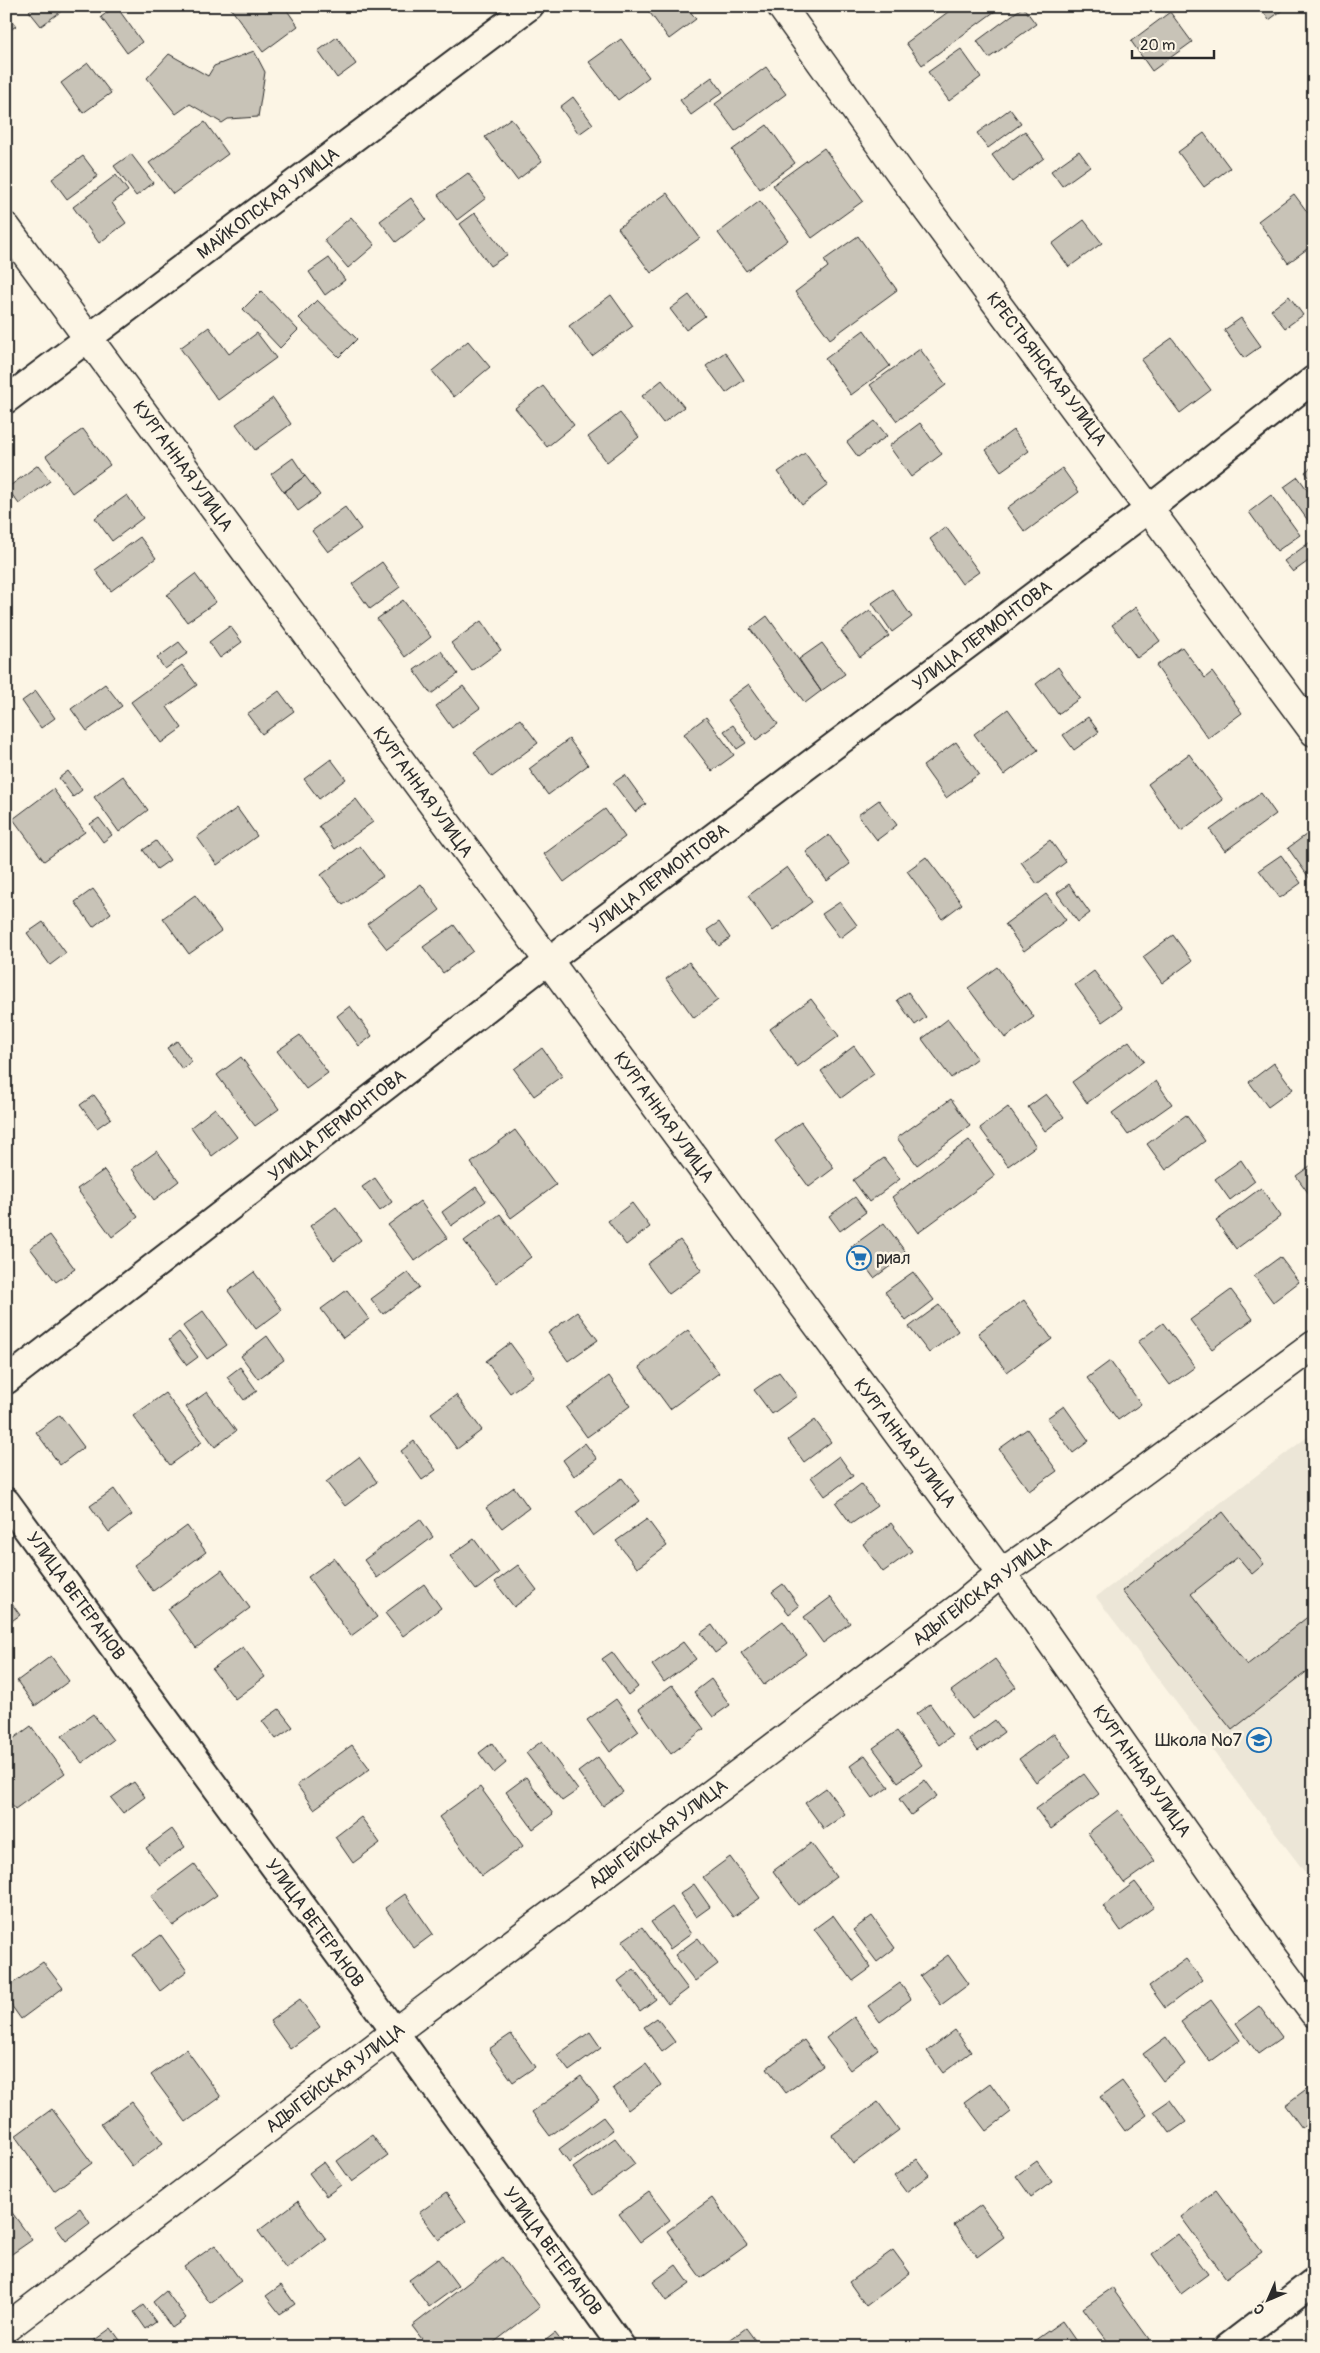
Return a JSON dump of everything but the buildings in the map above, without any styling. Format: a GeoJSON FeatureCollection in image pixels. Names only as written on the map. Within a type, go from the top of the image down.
{"type":"FeatureCollection","features":[{"type":"Feature","properties":{"kind":"street","name":"МАЙКОПСКАЯ УЛИЦА"},"geometry":{"type":"LineString","coordinates":[[6,400],[530,6]]}},
{"type":"Feature","properties":{"kind":"street","name":"КРЕСТЬЯНСКАЯ УЛИЦА"},"geometry":{"type":"LineString","coordinates":[[781,6],[909,185],[1314,732]]}},
{"type":"Feature","properties":{"kind":"street","name":"КУРГАННАЯ УЛИЦА"},"geometry":{"type":"LineString","coordinates":[[6,227],[1001,1573],[1264,1946],[1314,2013]]}},
{"type":"Feature","properties":{"kind":"street","name":"УЛИЦА ЛЕРМОНТОВА"},"geometry":{"type":"LineString","coordinates":[[6,1381],[548,961],[1150,508],[1314,379]]}},
{"type":"Feature","properties":{"kind":"street","name":"АДЫГЕЙСКАЯ УЛИЦА"},"geometry":{"type":"LineString","coordinates":[[6,2328],[395,2032],[960,1608],[1001,1573],[1051,1540],[1314,1345]]}},
{"type":"Feature","properties":{"kind":"street","name":"УЛИЦА ВЕТЕРАНОВ"},"geometry":{"type":"LineString","coordinates":[[6,1501],[395,2032],[622,2347]]}},
{"type":"Feature","properties":{"kind":"street"},"geometry":{"type":"LineString","coordinates":[[1228,2347],[1314,2281]]}},
{"type":"Feature","properties":{"kind":"shaded area","name":"Школа №7"},"geometry":{"type":"Polygon","coordinates":[[[1314,1432],[1314,1884],[1096,1597],[1314,1432]]]}},
{"type":"Feature","properties":{"kind":"place","name":"риал"},"geometry":{"type":"Point","coordinates":[859,1258]}},
{"type":"Feature","properties":{"kind":"place","name":"Школа №7"},"geometry":{"type":"Point","coordinates":[1259,1740]}}]}
